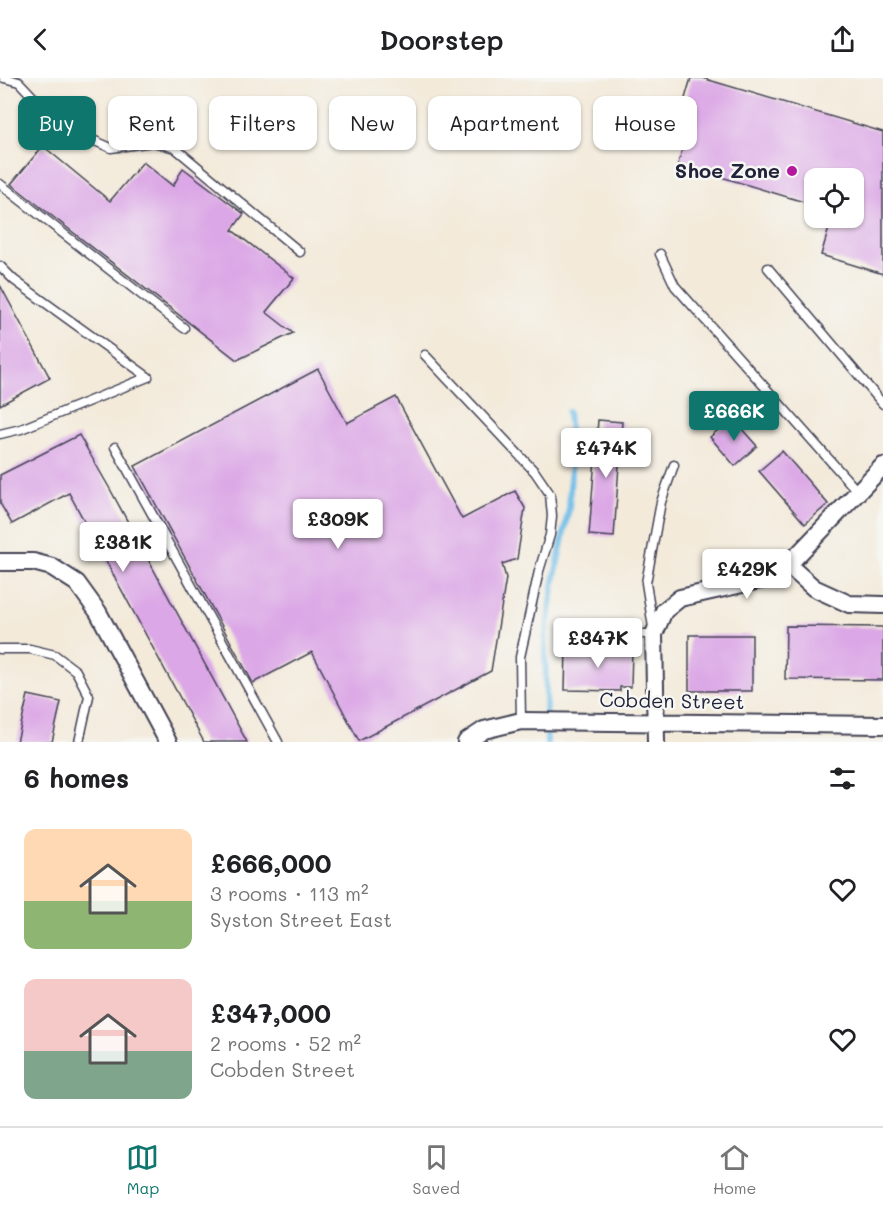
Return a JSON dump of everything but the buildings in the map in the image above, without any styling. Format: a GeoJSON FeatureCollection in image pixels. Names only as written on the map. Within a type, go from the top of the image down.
{"type":"FeatureCollection","features":[{"type":"Feature","properties":{"kind":"street"},"geometry":{"type":"LineString","coordinates":[[656,742],[654,634],[664,611],[680,598],[769,578],[788,565],[883,466]]}},
{"type":"Feature","properties":{"kind":"street"},"geometry":{"type":"LineString","coordinates":[[0,562],[33,562],[52,567],[77,583],[98,612],[168,742]]}},
{"type":"Feature","properties":{"kind":"street"},"geometry":{"type":"LineString","coordinates":[[788,565],[814,588],[849,604],[883,605]]}},
{"type":"Feature","properties":{"kind":"street","name":"Cobden Street"},"geometry":{"type":"LineString","coordinates":[[466,742],[484,730],[521,721],[883,725]]}},
{"type":"Feature","properties":{"kind":"street"},"geometry":{"type":"LineString","coordinates":[[819,725],[819,742]]}},
{"type":"Feature","properties":{"kind":"lane"},"geometry":{"type":"LineString","coordinates":[[4,78],[20,82],[51,116],[79,135],[111,148],[153,142],[175,148],[300,252]]}},
{"type":"Feature","properties":{"kind":"lane"},"geometry":{"type":"LineString","coordinates":[[0,184],[184,328]]}},
{"type":"Feature","properties":{"kind":"lane"},"geometry":{"type":"LineString","coordinates":[[660,254],[675,286],[858,492]]}},
{"type":"Feature","properties":{"kind":"lane"},"geometry":{"type":"LineString","coordinates":[[0,266],[14,280],[148,377],[21,429],[0,434]]}},
{"type":"Feature","properties":{"kind":"lane"},"geometry":{"type":"LineString","coordinates":[[768,268],[883,404]]}},
{"type":"Feature","properties":{"kind":"lane"},"geometry":{"type":"LineString","coordinates":[[425,355],[535,472],[550,494],[552,516],[550,535],[539,571],[520,657],[521,721]]}},
{"type":"Feature","properties":{"kind":"lane"},"geometry":{"type":"LineString","coordinates":[[115,447],[278,742]]}},
{"type":"Feature","properties":{"kind":"lane"},"geometry":{"type":"LineString","coordinates":[[580,634],[654,634],[646,583],[661,502],[674,465]]}},
{"type":"Feature","properties":{"kind":"lane"},"geometry":{"type":"LineString","coordinates":[[0,649],[30,649],[55,655],[76,671],[89,696],[79,742]]}},
{"type":"Feature","properties":{"kind":"waterway"},"geometry":{"type":"LineString","coordinates":[[547,742],[545,641],[569,508],[572,450],[568,412]]}},
{"type":"Feature","properties":{"kind":"place","name":"Shoe Zone"},"geometry":{"type":"Point","coordinates":[792,171]}}]}
